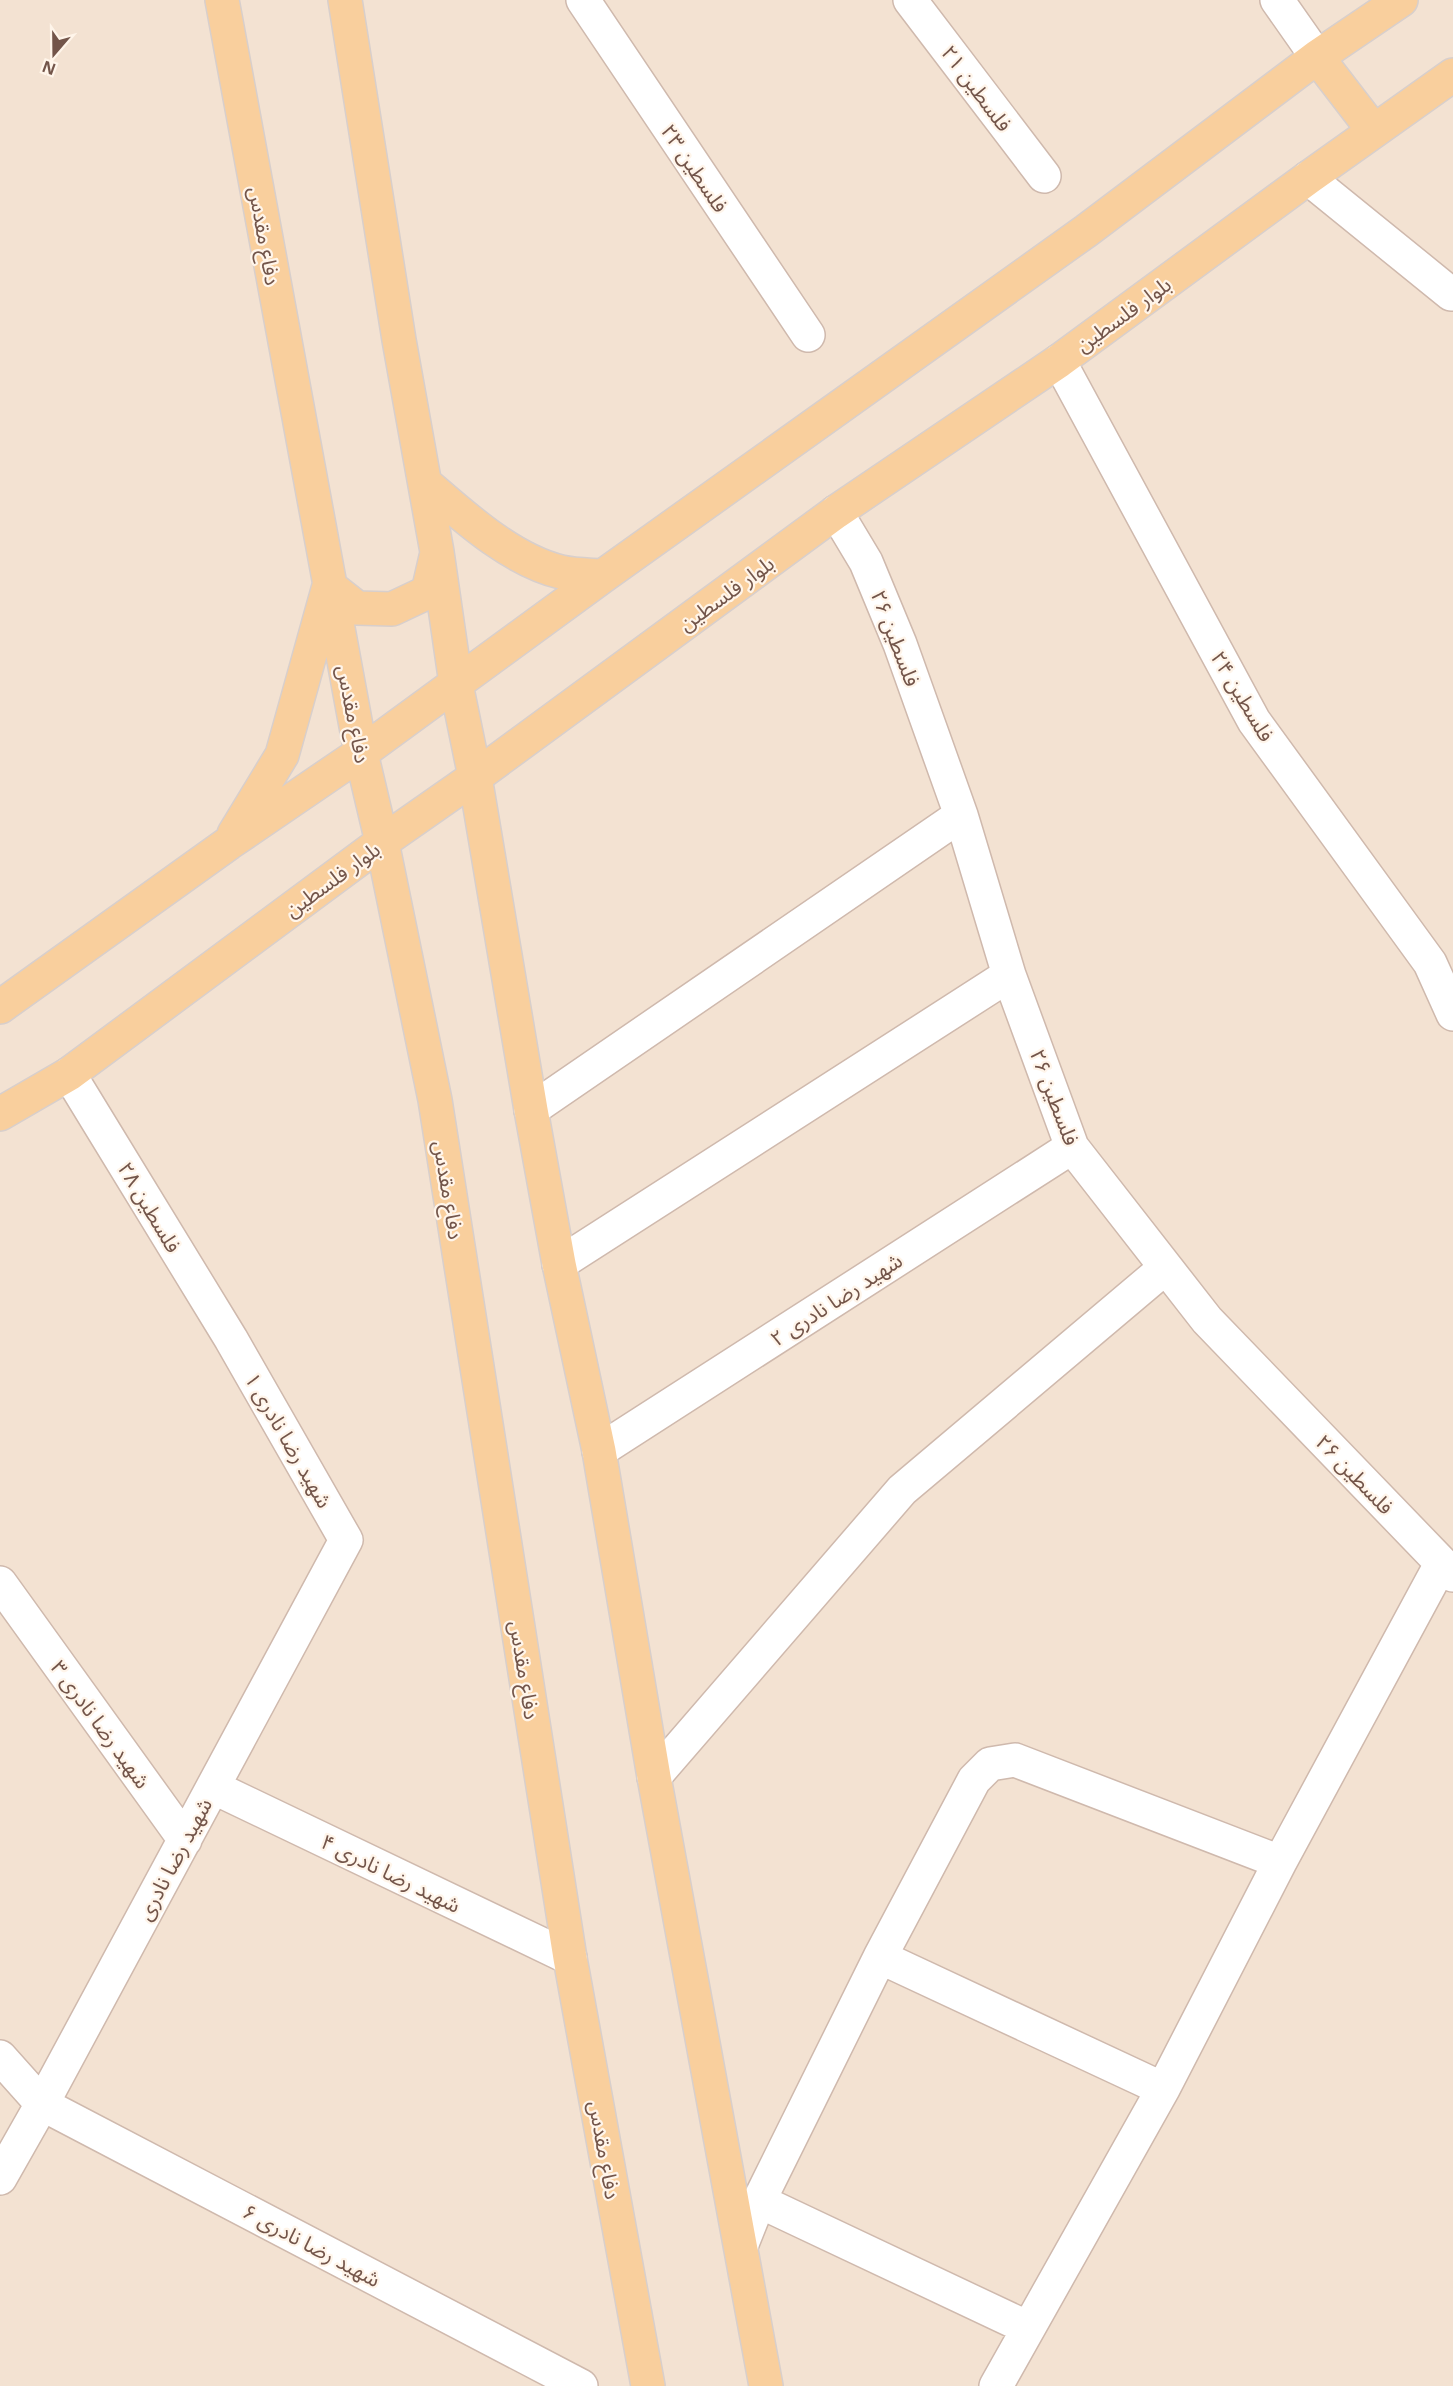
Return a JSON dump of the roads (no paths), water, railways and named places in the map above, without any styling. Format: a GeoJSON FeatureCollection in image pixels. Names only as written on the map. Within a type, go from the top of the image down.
{"type":"FeatureCollection","features":[{"type":"Feature","properties":{"kind":"main road","name":"دفاع مقدس"},"geometry":{"type":"LineString","coordinates":[[222,0],[361,753],[382,842],[435,1100],[570,1958],[648,2386]]}},
{"type":"Feature","properties":{"kind":"main road"},"geometry":{"type":"LineString","coordinates":[[345,0],[399,340],[426,484],[456,684],[475,777],[531,1110],[559,1264],[599,1451],[654,1777],[766,2386]]}},
{"type":"Feature","properties":{"kind":"main road"},"geometry":{"type":"LineString","coordinates":[[0,1007],[229,843],[361,753],[603,576],[1086,231],[1317,57],[1401,0]]}},
{"type":"Feature","properties":{"kind":"main road"},"geometry":{"type":"LineString","coordinates":[[1317,57],[1374,131]]}},
{"type":"Feature","properties":{"kind":"main road","name":"بلوار فلسطین"},"geometry":{"type":"LineString","coordinates":[[0,1114],[69,1074],[382,842],[475,777],[836,512],[1059,361],[1308,178],[1453,75]]}},
{"type":"Feature","properties":{"kind":"main road"},"geometry":{"type":"LineString","coordinates":[[426,484],[470,522],[526,558],[561,572],[603,576]]}},
{"type":"Feature","properties":{"kind":"main road"},"geometry":{"type":"LineString","coordinates":[[229,843],[282,755],[329,586],[357,608],[392,609],[428,592],[437,552]]}},
{"type":"Feature","properties":{"kind":"street","name":"فلسطین ۲۳"},"geometry":{"type":"LineString","coordinates":[[583,0],[808,335]]}},
{"type":"Feature","properties":{"kind":"street","name":"فلسطین ۲۱"},"geometry":{"type":"LineString","coordinates":[[910,0],[1044,177]]}},
{"type":"Feature","properties":{"kind":"street"},"geometry":{"type":"LineString","coordinates":[[1277,0],[1317,57]]}},
{"type":"Feature","properties":{"kind":"street"},"geometry":{"type":"LineString","coordinates":[[1308,178],[1451,294]]}},
{"type":"Feature","properties":{"kind":"street","name":"فلسطین ۲۴"},"geometry":{"type":"LineString","coordinates":[[1059,361],[1254,721],[1430,963],[1453,1014]]}},
{"type":"Feature","properties":{"kind":"street","name":"فلسطین ۲۶"},"geometry":{"type":"LineString","coordinates":[[836,512],[866,562],[900,644],[961,815],[1009,975],[1072,1147],[1207,1320],[1447,1569]]}},
{"type":"Feature","properties":{"kind":"street"},"geometry":{"type":"LineString","coordinates":[[531,1110],[961,815]]}},
{"type":"Feature","properties":{"kind":"street"},"geometry":{"type":"LineString","coordinates":[[559,1264],[1009,975]]}},
{"type":"Feature","properties":{"kind":"street","name":"فلسطین ۲۸"},"geometry":{"type":"LineString","coordinates":[[69,1074],[231,1339]]}},
{"type":"Feature","properties":{"kind":"street","name":"شهید رضا نادری ۲"},"geometry":{"type":"LineString","coordinates":[[599,1451],[1072,1147]]}},
{"type":"Feature","properties":{"kind":"street"},"geometry":{"type":"LineString","coordinates":[[654,1777],[902,1490],[1165,1268]]}},
{"type":"Feature","properties":{"kind":"street","name":"شهید رضا نادری ۱"},"geometry":{"type":"LineString","coordinates":[[231,1339],[346,1540]]}},
{"type":"Feature","properties":{"kind":"street","name":"شهید رضا نادری"},"geometry":{"type":"LineString","coordinates":[[0,2178],[346,1540]]}},
{"type":"Feature","properties":{"kind":"street"},"geometry":{"type":"LineString","coordinates":[[996,2386],[1163,2089],[1280,1862],[1447,1569]]}},
{"type":"Feature","properties":{"kind":"street","name":"شهید رضا نادری ۳"},"geometry":{"type":"LineString","coordinates":[[9,1596],[184,1840]]}},
{"type":"Feature","properties":{"kind":"street"},"geometry":{"type":"LineString","coordinates":[[741,2246],[759,2201],[880,1957],[974,1780],[990,1764],[1015,1760],[1280,1862]]}},
{"type":"Feature","properties":{"kind":"street","name":"شهید رضا نادری ۴"},"geometry":{"type":"LineString","coordinates":[[213,1787],[570,1958]]}},
{"type":"Feature","properties":{"kind":"street"},"geometry":{"type":"LineString","coordinates":[[880,1957],[1163,2089]]}},
{"type":"Feature","properties":{"kind":"street"},"geometry":{"type":"LineString","coordinates":[[0,2057],[42,2104]]}},
{"type":"Feature","properties":{"kind":"street","name":"شهید رضا نادری ۶"},"geometry":{"type":"LineString","coordinates":[[42,2104],[581,2386]]}},
{"type":"Feature","properties":{"kind":"street"},"geometry":{"type":"LineString","coordinates":[[759,2201],[1028,2328]]}}]}
